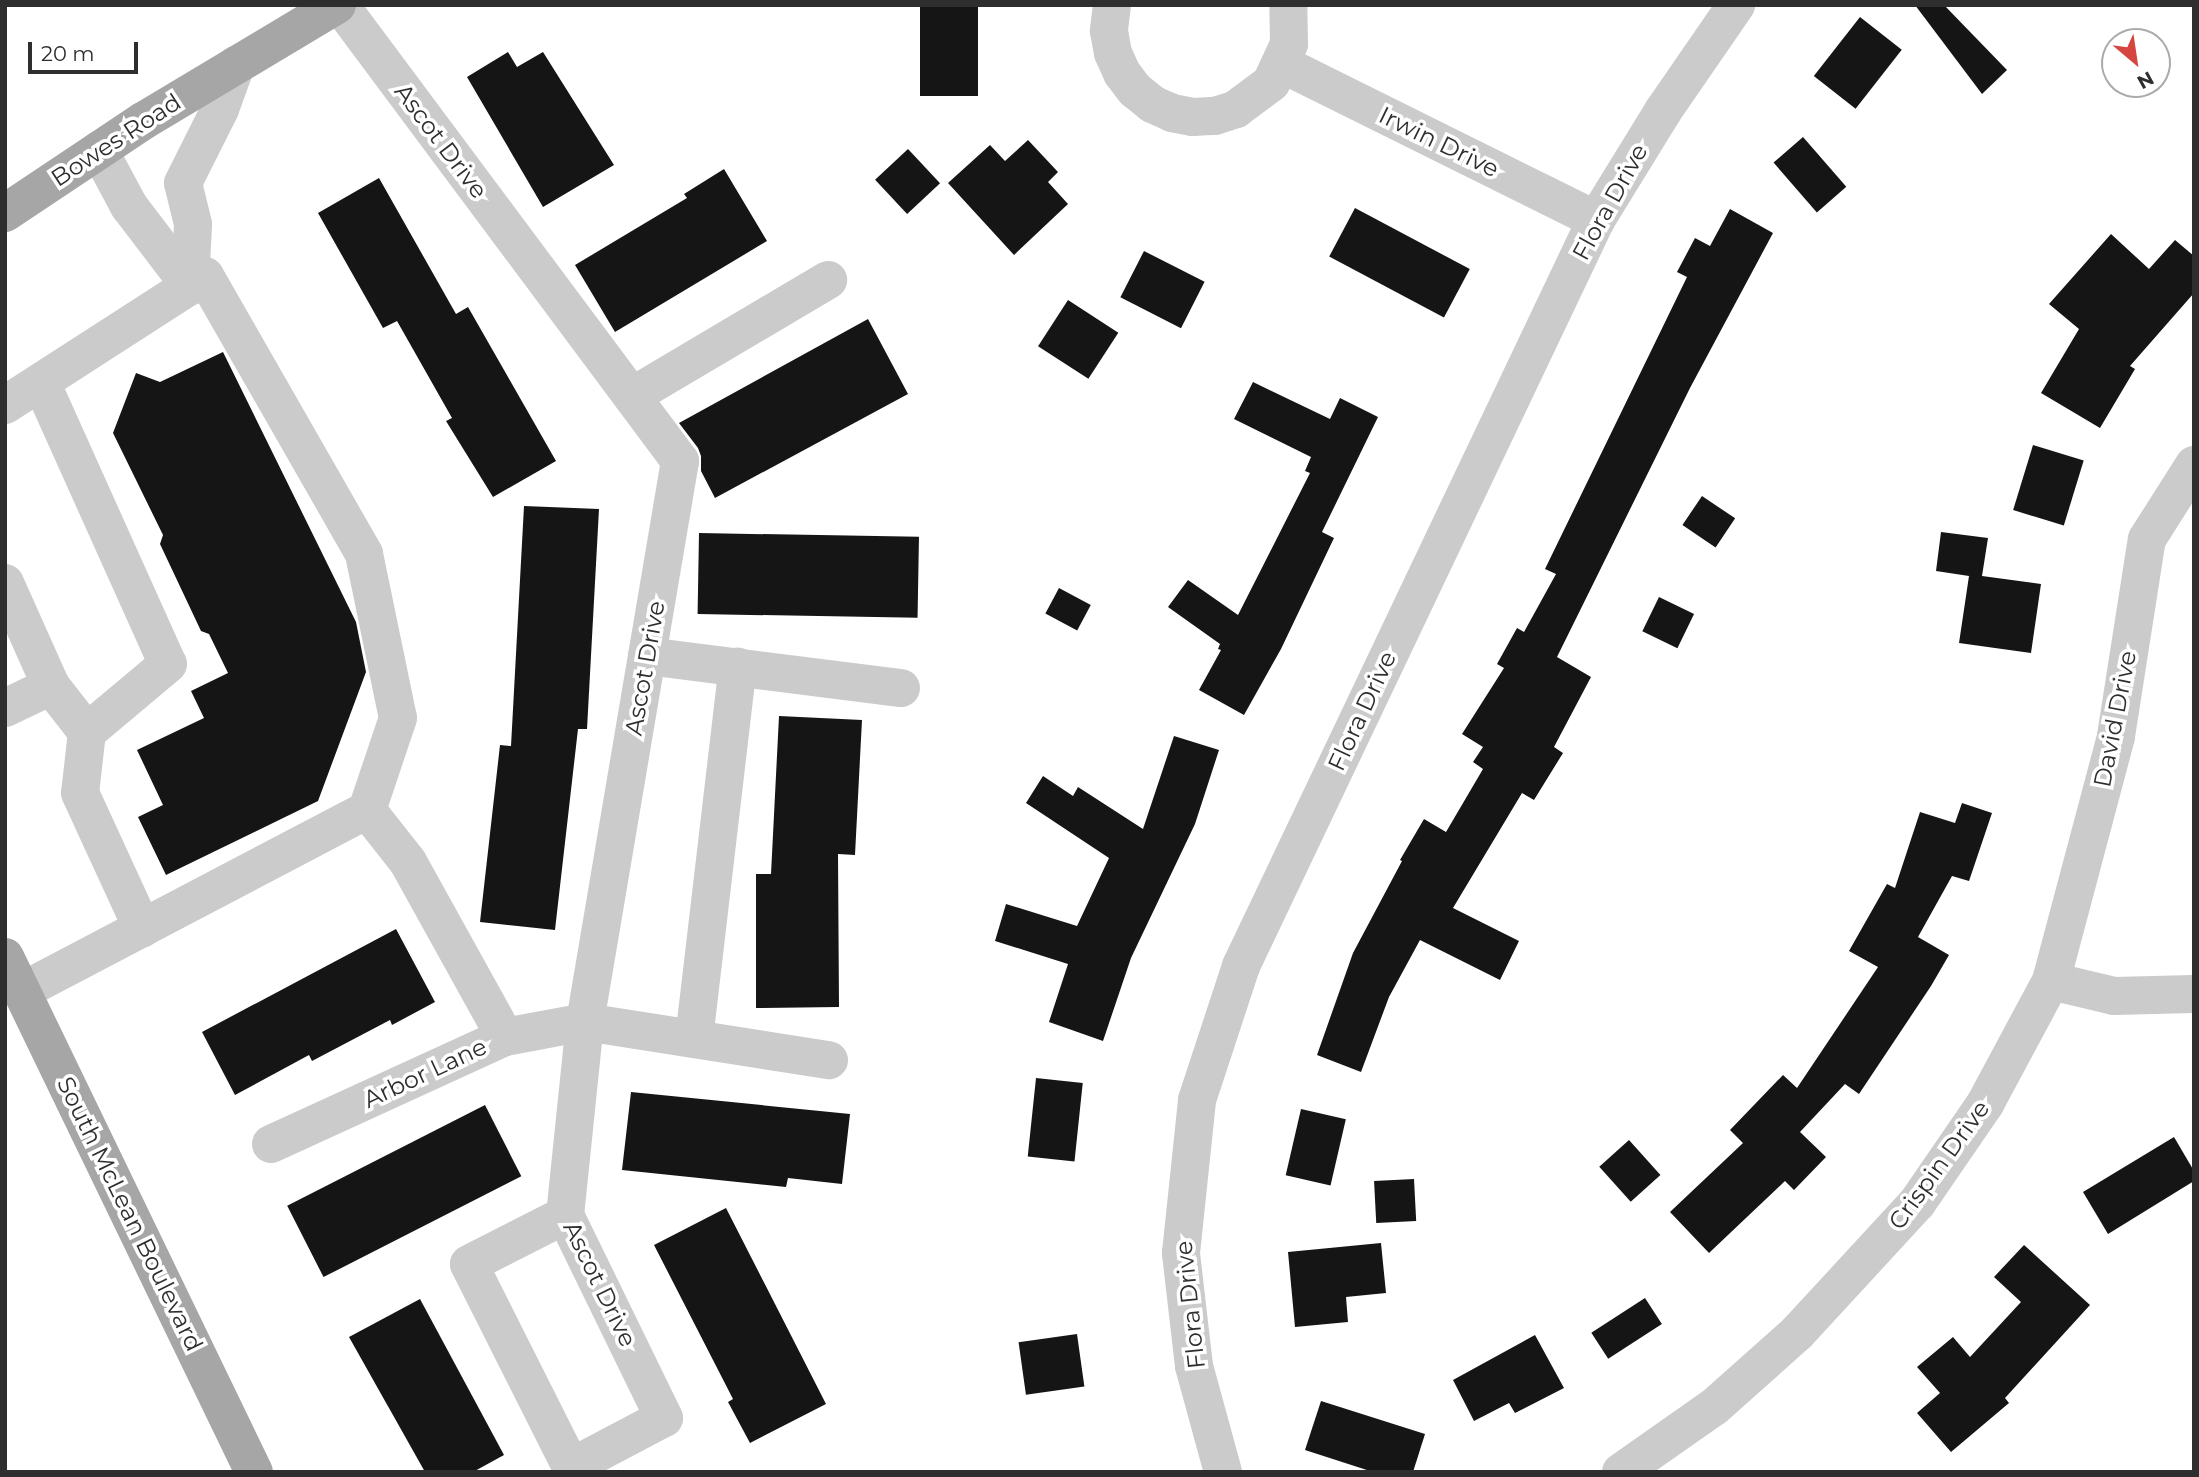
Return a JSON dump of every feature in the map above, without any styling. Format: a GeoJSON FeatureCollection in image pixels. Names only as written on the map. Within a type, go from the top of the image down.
{"type":"FeatureCollection","features":[{"type":"Feature","properties":{"kind":"main road","name":"Bowes Road"},"geometry":{"type":"LineString","coordinates":[[5,213],[99,150],[339,5]]}},
{"type":"Feature","properties":{"kind":"main road","name":"South McLean Boulevard"},"geometry":{"type":"LineString","coordinates":[[5,957],[254,1472]]}},
{"type":"Feature","properties":{"kind":"street","name":"Ascot Drive"},"geometry":{"type":"LineString","coordinates":[[339,5],[680,461],[585,1022],[565,1215],[664,1418],[571,1467],[469,1264],[565,1215]]}},
{"type":"Feature","properties":{"kind":"street"},"geometry":{"type":"LineString","coordinates":[[1112,5],[1109,31],[1113,53],[1122,73],[1135,90],[1152,104],[1172,113],[1215,116],[1236,109],[1255,98],[1271,83],[1289,44],[1288,5]]}},
{"type":"Feature","properties":{"kind":"street","name":"Flora Drive"},"geometry":{"type":"LineString","coordinates":[[1223,1472],[1194,1366],[1181,1253],[1197,1100],[1241,966],[1596,220],[1663,111],[1736,5]]}},
{"type":"Feature","properties":{"kind":"street","name":"Irwin Drive"},"geometry":{"type":"LineString","coordinates":[[1282,64],[1596,220]]}},
{"type":"Feature","properties":{"kind":"street"},"geometry":{"type":"LineString","coordinates":[[190,286],[193,224],[183,183],[220,109],[236,65]]}},
{"type":"Feature","properties":{"kind":"street"},"geometry":{"type":"LineString","coordinates":[[99,150],[129,206],[190,286]]}},
{"type":"Feature","properties":{"kind":"street"},"geometry":{"type":"LineString","coordinates":[[5,405],[205,276],[364,554],[398,718],[367,810],[22,991]]}},
{"type":"Feature","properties":{"kind":"street"},"geometry":{"type":"LineString","coordinates":[[632,396],[828,279]]}},
{"type":"Feature","properties":{"kind":"street"},"geometry":{"type":"LineString","coordinates":[[41,382],[169,664],[87,732],[80,793],[142,928]]}},
{"type":"Feature","properties":{"kind":"street","name":"David Drive"},"geometry":{"type":"LineString","coordinates":[[2051,981],[2116,736],[2147,539],[2194,465]]}},
{"type":"Feature","properties":{"kind":"street"},"geometry":{"type":"LineString","coordinates":[[5,583],[51,686],[87,732]]}},
{"type":"Feature","properties":{"kind":"street"},"geometry":{"type":"LineString","coordinates":[[647,656],[901,688]]}},
{"type":"Feature","properties":{"kind":"street"},"geometry":{"type":"LineString","coordinates":[[694,1039],[738,667]]}},
{"type":"Feature","properties":{"kind":"street"},"geometry":{"type":"LineString","coordinates":[[5,708],[51,686]]}},
{"type":"Feature","properties":{"kind":"street"},"geometry":{"type":"LineString","coordinates":[[367,810],[408,862],[505,1037]]}},
{"type":"Feature","properties":{"kind":"street"},"geometry":{"type":"LineString","coordinates":[[2051,981],[2114,996],[2194,994]]}},
{"type":"Feature","properties":{"kind":"street","name":"Crispin Drive"},"geometry":{"type":"LineString","coordinates":[[1621,1472],[1714,1407],[1797,1333],[1917,1203],[1985,1104],[2051,981]]}},
{"type":"Feature","properties":{"kind":"street","name":"Arbor Lane"},"geometry":{"type":"LineString","coordinates":[[271,1144],[505,1037],[585,1022],[829,1060]]}},
{"type":"Feature","properties":{"kind":"building"},"geometry":{"type":"Polygon","coordinates":[[[920,5],[978,5],[978,96],[920,96],[920,5]]]}},
{"type":"Feature","properties":{"kind":"building"},"geometry":{"type":"Polygon","coordinates":[[[1915,5],[1944,5],[2007,70],[1982,94],[1915,5]]]}},
{"type":"Feature","properties":{"kind":"building"},"geometry":{"type":"Polygon","coordinates":[[[1860,17],[1902,50],[1856,109],[1814,76],[1860,17]]]}},
{"type":"Feature","properties":{"kind":"building"},"geometry":{"type":"Polygon","coordinates":[[[508,52],[517,67],[543,52],[614,165],[543,207],[467,77],[508,52]]]}},
{"type":"Feature","properties":{"kind":"building"},"geometry":{"type":"Polygon","coordinates":[[[1803,137],[1846,187],[1817,212],[1774,163],[1803,137]]]}},
{"type":"Feature","properties":{"kind":"building"},"geometry":{"type":"Polygon","coordinates":[[[1028,140],[1058,172],[1048,182],[1068,204],[1014,255],[948,183],[990,145],[1005,161],[1028,140]]]}},
{"type":"Feature","properties":{"kind":"building"},"geometry":{"type":"Polygon","coordinates":[[[908,149],[940,183],[907,214],[875,180],[908,149]]]}},
{"type":"Feature","properties":{"kind":"building"},"geometry":{"type":"Polygon","coordinates":[[[724,169],[767,241],[615,332],[575,265],[687,198],[684,194],[724,169]]]}},
{"type":"Feature","properties":{"kind":"building"},"geometry":{"type":"Polygon","coordinates":[[[379,178],[456,314],[468,307],[556,461],[493,497],[446,421],[452,418],[397,321],[383,328],[318,213],[379,178]]]}},
{"type":"Feature","properties":{"kind":"building"},"geometry":{"type":"Polygon","coordinates":[[[1355,208],[1470,269],[1444,318],[1329,257],[1355,208]]]}},
{"type":"Feature","properties":{"kind":"building"},"geometry":{"type":"Polygon","coordinates":[[[1730,209],[1773,233],[1690,388],[1557,657],[1591,677],[1554,747],[1563,753],[1534,800],[1522,793],[1453,908],[1519,941],[1500,980],[1420,940],[1389,997],[1361,1072],[1317,1055],[1353,953],[1402,861],[1400,860],[1424,819],[1446,832],[1483,769],[1473,762],[1483,747],[1462,734],[1504,668],[1497,664],[1517,628],[1524,632],[1556,574],[1545,569],[1687,277],[1677,272],[1695,238],[1710,246],[1730,209]]]}},
{"type":"Feature","properties":{"kind":"building"},"geometry":{"type":"Polygon","coordinates":[[[2111,234],[2149,269],[2175,240],[2194,256],[2194,293],[2130,366],[2135,369],[2100,428],[2041,393],[2079,329],[2049,304],[2111,234]]]}},
{"type":"Feature","properties":{"kind":"building"},"geometry":{"type":"Polygon","coordinates":[[[1144,251],[1205,282],[1181,328],[1120,297],[1144,251]]]}},
{"type":"Feature","properties":{"kind":"building"},"geometry":{"type":"Polygon","coordinates":[[[1068,300],[1118,333],[1088,379],[1038,346],[1068,300]]]}},
{"type":"Feature","properties":{"kind":"building"},"geometry":{"type":"Polygon","coordinates":[[[868,319],[908,394],[715,498],[701,471],[698,448],[679,423],[868,319]]]}},
{"type":"Feature","properties":{"kind":"building"},"geometry":{"type":"Polygon","coordinates":[[[223,352],[356,622],[366,672],[318,801],[166,875],[138,817],[163,805],[137,750],[204,718],[191,691],[228,673],[209,634],[201,631],[160,544],[163,535],[113,433],[136,373],[160,382],[223,352]]]}},
{"type":"Feature","properties":{"kind":"building"},"geometry":{"type":"Polygon","coordinates":[[[1253,382],[1330,419],[1340,398],[1378,417],[1322,532],[1334,538],[1281,649],[1244,715],[1199,690],[1221,650],[1218,649],[1220,644],[1168,607],[1188,580],[1238,615],[1310,473],[1305,471],[1311,457],[1234,419],[1253,382]]]}},
{"type":"Feature","properties":{"kind":"building"},"geometry":{"type":"Polygon","coordinates":[[[2033,445],[2084,460],[2064,526],[2013,510],[2033,445]]]}},
{"type":"Feature","properties":{"kind":"building"},"geometry":{"type":"Polygon","coordinates":[[[1702,496],[1735,518],[1716,547],[1682,525],[1702,496]]]}},
{"type":"Feature","properties":{"kind":"building"},"geometry":{"type":"Polygon","coordinates":[[[524,506],[599,509],[587,729],[578,729],[555,930],[480,922],[500,745],[511,746],[524,506]]]}},
{"type":"Feature","properties":{"kind":"building"},"geometry":{"type":"Polygon","coordinates":[[[1941,532],[1988,538],[1982,576],[2041,584],[2031,653],[1959,643],[1969,576],[1936,571],[1941,532]]]}},
{"type":"Feature","properties":{"kind":"building"},"geometry":{"type":"Polygon","coordinates":[[[699,533],[919,537],[918,618],[698,614],[699,533]]]}},
{"type":"Feature","properties":{"kind":"building"},"geometry":{"type":"Polygon","coordinates":[[[1059,588],[1091,605],[1077,631],[1045,614],[1059,588]]]}},
{"type":"Feature","properties":{"kind":"building"},"geometry":{"type":"Polygon","coordinates":[[[1659,597],[1694,614],[1677,648],[1642,631],[1659,597]]]}},
{"type":"Feature","properties":{"kind":"building"},"geometry":{"type":"Polygon","coordinates":[[[779,716],[862,720],[855,855],[838,854],[839,1007],[756,1008],[756,874],[771,874],[779,716]]]}},
{"type":"Feature","properties":{"kind":"building"},"geometry":{"type":"Polygon","coordinates":[[[1174,736],[1219,750],[1195,824],[1131,958],[1103,1041],[1049,1022],[1068,964],[995,941],[1006,904],[1077,926],[1109,858],[1026,803],[1043,776],[1073,796],[1078,787],[1143,829],[1174,736]]]}},
{"type":"Feature","properties":{"kind":"building"},"geometry":{"type":"Polygon","coordinates":[[[1962,803],[1992,813],[1969,881],[1952,876],[1918,937],[1949,955],[1859,1094],[1845,1084],[1800,1132],[1826,1157],[1794,1190],[1785,1181],[1709,1253],[1670,1212],[1743,1143],[1730,1130],[1783,1075],[1797,1088],[1878,967],[1849,951],[1887,884],[1895,888],[1920,812],[1955,823],[1962,803]]]}},
{"type":"Feature","properties":{"kind":"building"},"geometry":{"type":"Polygon","coordinates":[[[396,929],[435,1002],[392,1025],[390,1020],[312,1061],[309,1055],[235,1095],[202,1032],[396,929]]]}},
{"type":"Feature","properties":{"kind":"building"},"geometry":{"type":"Polygon","coordinates":[[[1036,1078],[1083,1083],[1074,1161],[1028,1157],[1036,1078]]]}},
{"type":"Feature","properties":{"kind":"building"},"geometry":{"type":"Polygon","coordinates":[[[631,1092],[850,1114],[842,1184],[788,1178],[786,1187],[622,1170],[631,1092]]]}},
{"type":"Feature","properties":{"kind":"building"},"geometry":{"type":"Polygon","coordinates":[[[485,1105],[521,1176],[324,1277],[287,1206],[485,1105]]]}},
{"type":"Feature","properties":{"kind":"building"},"geometry":{"type":"Polygon","coordinates":[[[1301,1109],[1346,1119],[1331,1186],[1286,1175],[1301,1109]]]}},
{"type":"Feature","properties":{"kind":"building"},"geometry":{"type":"Polygon","coordinates":[[[2174,1137],[2194,1171],[2194,1181],[2108,1234],[2083,1192],[2174,1137]]]}},
{"type":"Feature","properties":{"kind":"building"},"geometry":{"type":"Polygon","coordinates":[[[1629,1140],[1660,1175],[1631,1202],[1599,1167],[1629,1140]]]}},
{"type":"Feature","properties":{"kind":"building"},"geometry":{"type":"Polygon","coordinates":[[[1414,1179],[1416,1221],[1376,1223],[1374,1181],[1414,1179]]]}},
{"type":"Feature","properties":{"kind":"building"},"geometry":{"type":"Polygon","coordinates":[[[726,1208],[826,1404],[750,1443],[728,1402],[733,1399],[654,1245],[726,1208]]]}},
{"type":"Feature","properties":{"kind":"building"},"geometry":{"type":"Polygon","coordinates":[[[1381,1243],[1386,1293],[1346,1297],[1348,1322],[1295,1327],[1288,1252],[1381,1243]]]}},
{"type":"Feature","properties":{"kind":"building"},"geometry":{"type":"Polygon","coordinates":[[[2024,1245],[2090,1305],[2005,1398],[2009,1403],[1951,1452],[1917,1413],[1940,1393],[1917,1367],[1953,1337],[1970,1357],[2021,1302],[1994,1277],[2024,1245]]]}},
{"type":"Feature","properties":{"kind":"building"},"geometry":{"type":"Polygon","coordinates":[[[1645,1298],[1662,1324],[1608,1359],[1591,1333],[1645,1298]]]}},
{"type":"Feature","properties":{"kind":"building"},"geometry":{"type":"Polygon","coordinates":[[[420,1299],[504,1455],[473,1472],[425,1472],[349,1337],[420,1299]]]}},
{"type":"Feature","properties":{"kind":"building"},"geometry":{"type":"Polygon","coordinates":[[[1077,1334],[1084,1386],[1026,1395],[1019,1342],[1077,1334]]]}},
{"type":"Feature","properties":{"kind":"building"},"geometry":{"type":"Polygon","coordinates":[[[1535,1335],[1564,1388],[1515,1413],[1509,1403],[1474,1421],[1453,1380],[1535,1335]]]}},
{"type":"Feature","properties":{"kind":"building"},"geometry":{"type":"Polygon","coordinates":[[[1321,1401],[1425,1434],[1413,1472],[1373,1472],[1305,1450],[1321,1401]]]}}]}
